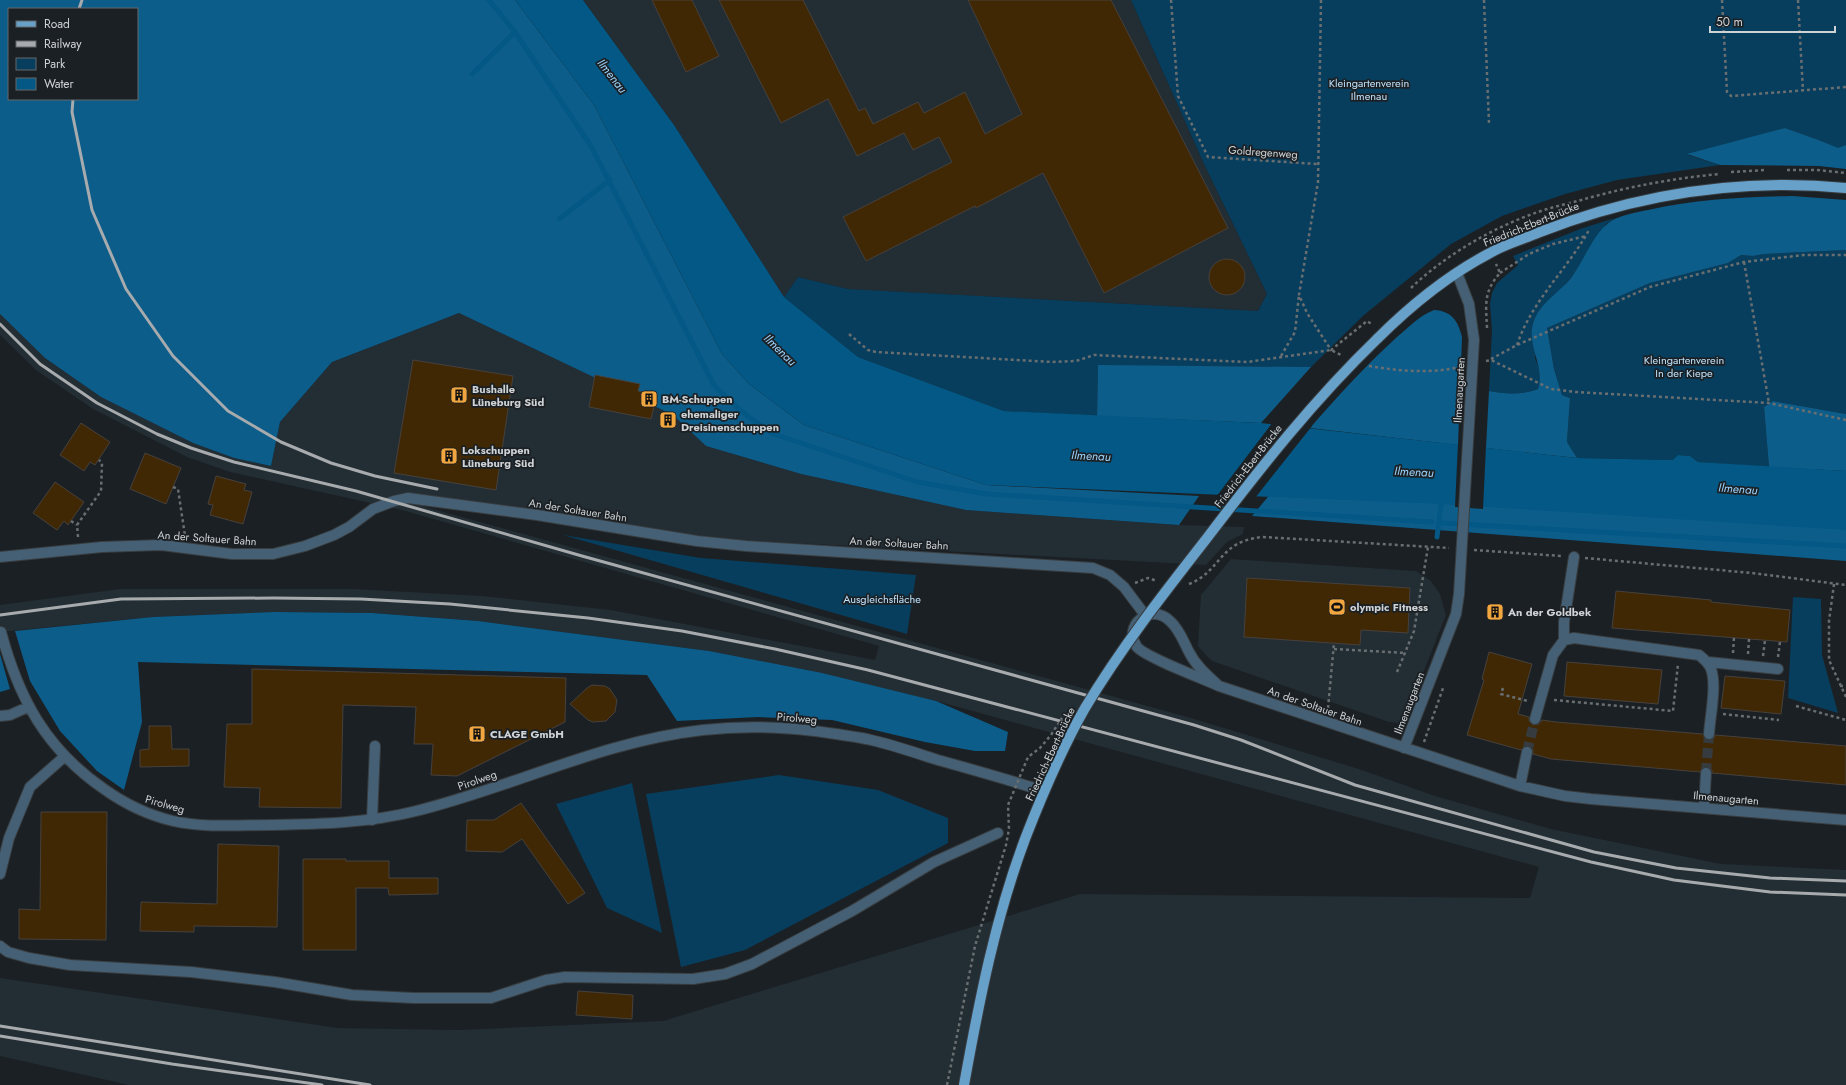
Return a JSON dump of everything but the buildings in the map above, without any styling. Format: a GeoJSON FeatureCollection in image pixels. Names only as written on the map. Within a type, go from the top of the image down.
{"type":"FeatureCollection","features":[{"type":"Feature","properties":{"kind":"main road","name":"Friedrich-Ebert-Brücke"},"geometry":{"type":"LineString","coordinates":[[964,1085],[994,938],[1006,895],[1024,840],[1066,743],[1085,709],[1134,633],[1272,453],[1326,391],[1377,339],[1420,299],[1457,273],[1491,252],[1589,214],[1630,203],[1686,192],[1753,186],[1814,185],[1846,188]]}},
{"type":"Feature","properties":{"kind":"street","name":"Ilmenaugarten"},"geometry":{"type":"LineString","coordinates":[[1457,273],[1469,304],[1474,340],[1459,594],[1456,614],[1404,748],[1520,786],[1565,796],[1846,820]]}},
{"type":"Feature","properties":{"kind":"street","name":"An der Soltauer Bahn"},"geometry":{"type":"LineString","coordinates":[[0,557],[102,547],[161,545],[232,554],[274,554],[305,546],[334,535],[350,527],[373,509],[394,501],[408,498],[536,515],[697,541],[746,546],[1093,568],[1110,575],[1124,587],[1145,615]]}},
{"type":"Feature","properties":{"kind":"street"},"geometry":{"type":"LineString","coordinates":[[1535,718],[1553,655],[1564,640],[1564,622],[1574,557]]}},
{"type":"Feature","properties":{"kind":"street","name":"An der Soltauer Bahn"},"geometry":{"type":"LineString","coordinates":[[1219,686],[1200,668],[1189,653],[1180,632],[1170,620],[1157,614],[1145,615],[1137,622],[1133,633],[1137,646],[1147,654],[1219,686],[1404,748]]}},
{"type":"Feature","properties":{"kind":"street","name":"Pirolweg"},"geometry":{"type":"LineString","coordinates":[[0,632],[7,656],[28,707],[43,731],[64,757],[88,778],[114,796],[147,814],[174,821],[207,826],[322,824],[372,820],[416,811],[452,801],[606,750],[655,738],[702,730],[756,727],[806,729],[868,739],[1044,791]]}},
{"type":"Feature","properties":{"kind":"street"},"geometry":{"type":"LineString","coordinates":[[1564,640],[1574,638],[1679,652],[1699,656],[1708,662],[1778,669]]}},
{"type":"Feature","properties":{"kind":"street"},"geometry":{"type":"LineString","coordinates":[[1708,662],[1712,670],[1709,734]]}},
{"type":"Feature","properties":{"kind":"street"},"geometry":{"type":"LineString","coordinates":[[0,716],[10,715],[28,707]]}},
{"type":"Feature","properties":{"kind":"street"},"geometry":{"type":"LineString","coordinates":[[372,820],[375,746]]}},
{"type":"Feature","properties":{"kind":"street"},"geometry":{"type":"LineString","coordinates":[[1520,786],[1527,752]]}},
{"type":"Feature","properties":{"kind":"street"},"geometry":{"type":"LineString","coordinates":[[0,874],[9,838],[30,787],[64,757]]}},
{"type":"Feature","properties":{"kind":"street"},"geometry":{"type":"LineString","coordinates":[[1704,808],[1706,773]]}},
{"type":"Feature","properties":{"kind":"street"},"geometry":{"type":"LineString","coordinates":[[0,946],[8,952],[29,958],[70,966],[191,972],[275,982],[352,995],[367,996],[414,998],[491,998],[546,980],[565,977],[693,979],[725,974],[752,964],[852,911],[934,862],[998,833]]}},
{"type":"Feature","properties":{"kind":"path","name":"Goldregenweg"},"geometry":{"type":"LineString","coordinates":[[1171,0],[1178,96],[1208,157],[1317,164]]}},
{"type":"Feature","properties":{"kind":"path"},"geometry":{"type":"LineString","coordinates":[[1282,356],[1295,332],[1299,294],[1318,182],[1317,164],[1321,0]]}},
{"type":"Feature","properties":{"kind":"path"},"geometry":{"type":"LineString","coordinates":[[1484,0],[1489,123]]}},
{"type":"Feature","properties":{"kind":"path"},"geometry":{"type":"LineString","coordinates":[[1722,0],[1727,92],[1731,96],[1846,87]]}},
{"type":"Feature","properties":{"kind":"path"},"geometry":{"type":"LineString","coordinates":[[1798,0],[1803,91]]}},
{"type":"Feature","properties":{"kind":"path"},"geometry":{"type":"LineString","coordinates":[[1517,345],[1531,313],[1543,294],[1586,236],[1592,224]]}},
{"type":"Feature","properties":{"kind":"path"},"geometry":{"type":"LineString","coordinates":[[1484,236],[1500,273]]}},
{"type":"Feature","properties":{"kind":"path"},"geometry":{"type":"LineString","coordinates":[[1488,332],[1486,298],[1490,284],[1500,273],[1529,254],[1553,244],[1586,236]]}},
{"type":"Feature","properties":{"kind":"path"},"geometry":{"type":"LineString","coordinates":[[1484,361],[1491,360],[1517,345],[1650,287],[1744,262],[1804,255],[1846,255]]}},
{"type":"Feature","properties":{"kind":"path"},"geometry":{"type":"LineString","coordinates":[[1744,262],[1769,403]]}},
{"type":"Feature","properties":{"kind":"path"},"geometry":{"type":"LineString","coordinates":[[1299,294],[1307,314],[1331,350],[1345,357]]}},
{"type":"Feature","properties":{"kind":"path"},"geometry":{"type":"LineString","coordinates":[[849,334],[868,350],[876,352],[1066,362],[1076,361],[1094,354],[1247,362],[1331,350],[1367,321],[1373,325]]}},
{"type":"Feature","properties":{"kind":"path"},"geometry":{"type":"LineString","coordinates":[[1491,360],[1551,390],[1769,403],[1846,420]]}},
{"type":"Feature","properties":{"kind":"path"},"geometry":{"type":"LineString","coordinates":[[1366,365],[1418,372],[1444,370],[1464,366]]}},
{"type":"Feature","properties":{"kind":"path"},"geometry":{"type":"LineString","coordinates":[[79,549],[77,525],[101,491],[102,463],[98,460]]}},
{"type":"Feature","properties":{"kind":"path"},"geometry":{"type":"LineString","coordinates":[[173,487],[178,489],[187,548]]}},
{"type":"Feature","properties":{"kind":"path"},"geometry":{"type":"LineString","coordinates":[[71,521],[77,525]]}},
{"type":"Feature","properties":{"kind":"path"},"geometry":{"type":"LineString","coordinates":[[1231,546],[1251,538],[1262,537],[1451,548]]}},
{"type":"Feature","properties":{"kind":"path"},"geometry":{"type":"LineString","coordinates":[[1397,672],[1414,631],[1428,547]]}},
{"type":"Feature","properties":{"kind":"path"},"geometry":{"type":"LineString","coordinates":[[1467,549],[1752,573],[1846,585]]}},
{"type":"Feature","properties":{"kind":"path"},"geometry":{"type":"LineString","coordinates":[[1834,584],[1829,621],[1828,660],[1846,697]]}},
{"type":"Feature","properties":{"kind":"path"},"geometry":{"type":"LineString","coordinates":[[1329,705],[1334,643]]}},
{"type":"Feature","properties":{"kind":"path"},"geometry":{"type":"LineString","coordinates":[[1334,649],[1406,653]]}},
{"type":"Feature","properties":{"kind":"path"},"geometry":{"type":"LineString","coordinates":[[1503,688],[1501,694],[1539,702],[1593,704],[1673,711],[1679,652]]}},
{"type":"Feature","properties":{"kind":"path"},"geometry":{"type":"LineString","coordinates":[[1840,686],[1846,686]]}},
{"type":"Feature","properties":{"kind":"path"},"geometry":{"type":"LineString","coordinates":[[1593,698],[1593,704]]}},
{"type":"Feature","properties":{"kind":"path"},"geometry":{"type":"LineString","coordinates":[[1630,707],[1631,702]]}},
{"type":"Feature","properties":{"kind":"path"},"geometry":{"type":"LineString","coordinates":[[1796,706],[1846,720]]}},
{"type":"Feature","properties":{"kind":"path"},"geometry":{"type":"LineString","coordinates":[[1728,715],[1729,709]]}},
{"type":"Feature","properties":{"kind":"path"},"geometry":{"type":"LineString","coordinates":[[1744,710],[1744,716]]}},
{"type":"Feature","properties":{"kind":"path"},"geometry":{"type":"LineString","coordinates":[[1758,718],[1759,712]]}},
{"type":"Feature","properties":{"kind":"path"},"geometry":{"type":"LineString","coordinates":[[1711,713],[1779,720]]}},
{"type":"Feature","properties":{"kind":"path"},"geometry":{"type":"LineString","coordinates":[[1774,713],[1774,719]]}},
{"type":"Feature","properties":{"kind":"shaded area"},"geometry":{"type":"Polygon","coordinates":[[[0,0],[515,0],[594,105],[722,354],[749,384],[804,425],[986,485],[1199,496],[1179,525],[966,510],[801,474],[706,446],[673,415],[459,313],[332,362],[280,422],[271,466],[234,458],[193,443],[101,397],[45,358],[0,314],[0,0]]]}},
{"type":"Feature","properties":{"kind":"shaded area"},"geometry":{"type":"Polygon","coordinates":[[[583,0],[1131,0],[1204,164],[1267,294],[1258,311],[848,289],[798,277],[784,297],[674,125],[583,0]]]}},
{"type":"Feature","properties":{"kind":"shaded area"},"geometry":{"type":"Polygon","coordinates":[[[1785,128],[1838,148],[1846,145],[1846,169],[1819,166],[1720,165],[1687,154],[1785,128]]]}},
{"type":"Feature","properties":{"kind":"shaded area"},"geometry":{"type":"Polygon","coordinates":[[[1792,196],[1846,200],[1846,250],[1764,254],[1753,256],[1741,255],[1728,263],[1650,283],[1547,328],[1554,369],[1562,395],[1570,398],[1567,442],[1577,458],[1486,448],[1489,391],[1514,393],[1538,389],[1540,381],[1539,372],[1532,338],[1534,321],[1545,303],[1571,278],[1592,242],[1606,225],[1615,219],[1626,215],[1684,203],[1738,198],[1792,196]]]}},
{"type":"Feature","properties":{"kind":"shaded area"},"geometry":{"type":"Polygon","coordinates":[[[1434,310],[1445,312],[1450,315],[1456,322],[1462,337],[1458,445],[1310,428],[1352,381],[1397,337],[1414,322],[1434,310]]]}},
{"type":"Feature","properties":{"kind":"shaded area"},"geometry":{"type":"Polygon","coordinates":[[[459,313],[673,415],[706,446],[801,474],[966,510],[1179,525],[1244,527],[1243,534],[1227,542],[1206,565],[741,540],[689,534],[553,511],[408,493],[418,505],[1191,718],[1359,769],[1435,796],[1551,829],[1721,864],[1846,870],[1846,1085],[129,1085],[0,1056],[0,978],[338,1028],[459,1030],[663,1021],[1080,894],[1530,898],[1539,867],[936,701],[709,651],[478,621],[372,613],[275,612],[153,617],[0,632],[0,605],[120,589],[354,589],[482,596],[611,610],[875,660],[879,646],[402,510],[230,472],[187,457],[93,409],[36,370],[0,335],[0,314],[45,358],[101,397],[193,443],[234,458],[271,466],[280,422],[332,362],[459,313]]]}},
{"type":"Feature","properties":{"kind":"shaded area"},"geometry":{"type":"Polygon","coordinates":[[[1098,365],[1311,367],[1261,423],[1097,416],[1098,365]]]}},
{"type":"Feature","properties":{"kind":"shaded area"},"geometry":{"type":"Polygon","coordinates":[[[1773,401],[1846,414],[1846,471],[1769,467],[1764,407],[1773,401]]]}},
{"type":"Feature","properties":{"kind":"shaded area"},"geometry":{"type":"Polygon","coordinates":[[[1272,492],[1846,529],[1846,561],[1252,516],[1272,492]]]}},
{"type":"Feature","properties":{"kind":"shaded area"},"geometry":{"type":"Polygon","coordinates":[[[1231,559],[1416,571],[1431,581],[1440,594],[1446,615],[1408,711],[1403,718],[1398,723],[1389,722],[1212,661],[1198,646],[1201,595],[1231,559]]]}},
{"type":"Feature","properties":{"kind":"shaded area"},"geometry":{"type":"Polygon","coordinates":[[[275,612],[372,613],[478,621],[709,651],[822,673],[936,701],[1008,732],[1005,751],[975,751],[925,742],[832,720],[758,717],[677,721],[647,675],[138,662],[142,722],[124,790],[97,771],[60,731],[30,681],[15,631],[153,617],[275,612]]]}},
{"type":"Feature","properties":{"kind":"shaded area"},"geometry":{"type":"Polygon","coordinates":[[[0,654],[10,689],[0,692],[0,654]]]}},
{"type":"Feature","properties":{"kind":"green space","name":"Kleingartenverein Ilmenau"},"geometry":{"type":"Polygon","coordinates":[[[1131,0],[1846,0],[1846,145],[1838,149],[1785,128],[1688,155],[1720,165],[1617,180],[1565,194],[1502,216],[1451,244],[1364,315],[1311,367],[1098,366],[1097,416],[1004,411],[858,357],[784,297],[798,277],[848,289],[1258,311],[1267,294],[1204,164],[1131,0]]]}},
{"type":"Feature","properties":{"kind":"green space"},"geometry":{"type":"Polygon","coordinates":[[[1615,218],[1606,224],[1581,265],[1566,284],[1547,303],[1535,358],[1540,370],[1541,381],[1538,389],[1514,393],[1489,391],[1492,330],[1490,304],[1492,293],[1497,283],[1518,265],[1513,256],[1580,229],[1615,218]]]}},
{"type":"Feature","properties":{"kind":"green space","name":"Kleingartenverein In der Kiepe"},"geometry":{"type":"Polygon","coordinates":[[[1846,250],[1846,414],[1773,401],[1764,407],[1769,467],[1698,462],[1690,456],[1678,455],[1674,460],[1577,458],[1567,442],[1570,398],[1562,395],[1554,369],[1547,328],[1650,283],[1728,263],[1741,255],[1753,256],[1764,254],[1846,250]]]}},
{"type":"Feature","properties":{"kind":"green space","name":"Ausgleichsfläche"},"geometry":{"type":"Polygon","coordinates":[[[563,535],[701,558],[916,575],[907,634],[563,535]]]}},
{"type":"Feature","properties":{"kind":"green space"},"geometry":{"type":"Polygon","coordinates":[[[1793,597],[1821,599],[1822,655],[1838,713],[1788,698],[1793,597]]]}},
{"type":"Feature","properties":{"kind":"green space"},"geometry":{"type":"Polygon","coordinates":[[[779,775],[878,790],[948,818],[948,843],[745,950],[681,967],[646,794],[779,775]]]}},
{"type":"Feature","properties":{"kind":"green space"},"geometry":{"type":"Polygon","coordinates":[[[632,783],[662,933],[607,908],[556,804],[632,783]]]}},
{"type":"Feature","properties":{"kind":"water","name":"Ilmenau"},"geometry":{"type":"Polygon","coordinates":[[[515,0],[583,0],[674,125],[784,297],[858,357],[1004,411],[1261,423],[1577,458],[1673,460],[1678,455],[1690,456],[1698,462],[1846,471],[1846,530],[1441,504],[986,485],[804,425],[749,384],[722,354],[594,105],[515,0]]]}},
{"type":"Feature","properties":{"kind":"pier"},"geometry":{"type":"Polygon","coordinates":[[[1273,422],[1312,426],[1255,498],[1216,497],[1273,422]]]}},
{"type":"Feature","properties":{"kind":"pier"},"geometry":{"type":"Polygon","coordinates":[[[1458,443],[1486,446],[1483,509],[1455,507],[1458,443]]]}},
{"type":"Feature","properties":{"kind":"waterway"},"geometry":{"type":"LineString","coordinates":[[489,0],[515,32],[592,148],[714,385],[742,411],[774,434],[917,482],[987,494],[1432,522]]}},
{"type":"Feature","properties":{"kind":"waterway"},"geometry":{"type":"LineString","coordinates":[[472,74],[515,32]]}},
{"type":"Feature","properties":{"kind":"waterway"},"geometry":{"type":"LineString","coordinates":[[559,219],[610,180]]}},
{"type":"Feature","properties":{"kind":"waterway"},"geometry":{"type":"LineString","coordinates":[[1437,537],[1442,498]]}},
{"type":"Feature","properties":{"kind":"waterway"},"geometry":{"type":"LineString","coordinates":[[1442,523],[1846,546]]}},
{"type":"Feature","properties":{"kind":"tunnel"},"geometry":{"type":"LineString","coordinates":[[1527,752],[1535,719]]}},
{"type":"Feature","properties":{"kind":"tunnel"},"geometry":{"type":"LineString","coordinates":[[1706,773],[1709,734]]}},
{"type":"Feature","properties":{"kind":"railway"},"geometry":{"type":"LineString","coordinates":[[79,8],[82,0]]}},
{"type":"Feature","properties":{"kind":"railway"},"geometry":{"type":"LineString","coordinates":[[73,100],[72,112],[92,210],[126,289],[173,356],[228,411],[281,442],[331,463],[375,476],[437,489]]}},
{"type":"Feature","properties":{"kind":"railway"},"geometry":{"type":"LineString","coordinates":[[0,324],[40,364],[97,403],[157,434],[191,448],[234,462],[356,491],[582,556],[1194,725],[1241,740],[1355,785],[1594,852],[1676,868],[1770,878],[1846,881]]}},
{"type":"Feature","properties":{"kind":"railway"},"geometry":{"type":"LineString","coordinates":[[0,615],[121,599],[361,599],[450,604],[588,618],[682,631],[775,649],[868,670],[1591,862],[1674,880],[1770,892],[1846,895]]}},
{"type":"Feature","properties":{"kind":"railway"},"geometry":{"type":"LineString","coordinates":[[0,1026],[370,1085]]}},
{"type":"Feature","properties":{"kind":"railway"},"geometry":{"type":"LineString","coordinates":[[0,1036],[172,1064],[322,1085]]}},
{"type":"Feature","properties":{"kind":"place","name":"Bushalle Lüneburg Süd"},"geometry":{"type":"Point","coordinates":[459,395]}},
{"type":"Feature","properties":{"kind":"place","name":"BM-Schuppen"},"geometry":{"type":"Point","coordinates":[649,399]}},
{"type":"Feature","properties":{"kind":"place","name":"ehemaliger Dreisinenschuppen"},"geometry":{"type":"Point","coordinates":[668,420]}},
{"type":"Feature","properties":{"kind":"place","name":"Lokschuppen Lüneburg Süd"},"geometry":{"type":"Point","coordinates":[449,456]}},
{"type":"Feature","properties":{"kind":"place","name":"olympic Fitness"},"geometry":{"type":"Point","coordinates":[1337,607]}},
{"type":"Feature","properties":{"kind":"place","name":"An der Goldbek"},"geometry":{"type":"Point","coordinates":[1495,612]}},
{"type":"Feature","properties":{"kind":"place","name":"CLAGE GmbH"},"geometry":{"type":"Point","coordinates":[477,734]}}]}
